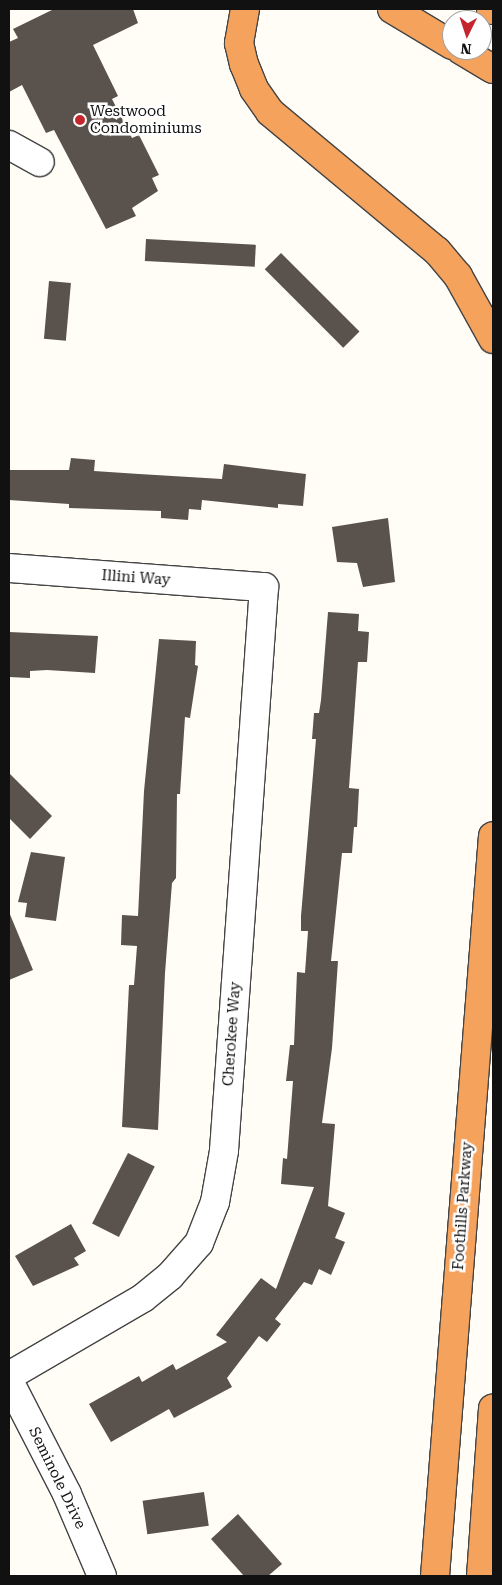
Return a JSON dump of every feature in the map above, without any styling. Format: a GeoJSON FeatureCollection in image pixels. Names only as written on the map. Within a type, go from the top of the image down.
{"type":"FeatureCollection","features":[{"type":"Feature","properties":{"kind":"highway"},"geometry":{"type":"LineString","coordinates":[[245,9],[240,42],[244,64],[254,89],[270,112],[437,251],[458,276],[493,339]]}},
{"type":"Feature","properties":{"kind":"highway"},"geometry":{"type":"LineString","coordinates":[[392,9],[442,39]]}},
{"type":"Feature","properties":{"kind":"highway"},"geometry":{"type":"LineString","coordinates":[[477,60],[493,70]]}},
{"type":"Feature","properties":{"kind":"highway","name":"Foothills Parkway"},"geometry":{"type":"LineString","coordinates":[[435,1576],[493,836]]}},
{"type":"Feature","properties":{"kind":"highway"},"geometry":{"type":"LineString","coordinates":[[481,1576],[493,1408]]}},
{"type":"Feature","properties":{"kind":"street"},"geometry":{"type":"LineString","coordinates":[[9,145],[40,162]]}},
{"type":"Feature","properties":{"kind":"street","name":"Illini Way"},"geometry":{"type":"LineString","coordinates":[[9,568],[264,587]]}},
{"type":"Feature","properties":{"kind":"street","name":"Cherokee Way"},"geometry":{"type":"LineString","coordinates":[[9,1376],[143,1298],[170,1276],[199,1244],[215,1202],[224,1151],[264,587]]}},
{"type":"Feature","properties":{"kind":"street","name":"Seminole Drive"},"geometry":{"type":"LineString","coordinates":[[9,1381],[68,1494],[102,1576]]}},
{"type":"Feature","properties":{"kind":"building","name":"Westwood Condominiums"},"geometry":{"type":"Polygon","coordinates":[[[54,9],[133,9],[138,23],[93,45],[118,96],[112,99],[132,138],[139,135],[159,175],[152,178],[158,191],[132,208],[136,216],[106,229],[54,130],[46,133],[22,85],[9,92],[9,42],[18,38],[13,29],[54,9]]]}},
{"type":"Feature","properties":{"kind":"building"},"geometry":{"type":"Polygon","coordinates":[[[146,239],[256,245],[255,267],[145,261],[146,239]]]}},
{"type":"Feature","properties":{"kind":"building"},"geometry":{"type":"Polygon","coordinates":[[[281,253],[359,331],[343,348],[265,269],[281,253]]]}},
{"type":"Feature","properties":{"kind":"building"},"geometry":{"type":"Polygon","coordinates":[[[49,281],[71,283],[66,341],[44,339],[49,281]]]}},
{"type":"Feature","properties":{"kind":"building"},"geometry":{"type":"Polygon","coordinates":[[[71,458],[95,460],[94,471],[222,479],[224,464],[306,474],[303,506],[278,504],[278,508],[202,500],[201,510],[189,509],[188,520],[161,518],[161,511],[69,508],[69,504],[9,500],[9,470],[69,470],[71,458]]]}},
{"type":"Feature","properties":{"kind":"building"},"geometry":{"type":"Polygon","coordinates":[[[388,518],[395,582],[363,587],[357,563],[337,562],[332,527],[388,518]]]}},
{"type":"Feature","properties":{"kind":"building"},"geometry":{"type":"Polygon","coordinates":[[[328,612],[359,614],[358,631],[369,632],[367,662],[358,662],[349,788],[359,789],[357,827],[354,827],[352,853],[342,853],[331,961],[338,961],[332,1048],[322,1123],[335,1124],[328,1206],[345,1213],[335,1238],[345,1242],[331,1275],[319,1269],[312,1285],[304,1282],[275,1319],[281,1324],[267,1342],[259,1336],[227,1378],[232,1387],[174,1418],[169,1409],[111,1442],[89,1404],[139,1376],[142,1382],[173,1364],[176,1370],[227,1342],[216,1335],[261,1278],[276,1289],[314,1187],[281,1184],[283,1158],[287,1159],[293,1081],[286,1081],[290,1045],[294,1045],[297,972],[305,973],[308,931],[301,931],[301,916],[316,739],[312,739],[314,713],[319,713],[321,700],[328,612]]]}},
{"type":"Feature","properties":{"kind":"building"},"geometry":{"type":"Polygon","coordinates":[[[9,632],[98,636],[95,673],[47,670],[30,671],[30,678],[9,677],[9,632]]]}},
{"type":"Feature","properties":{"kind":"building"},"geometry":{"type":"Polygon","coordinates":[[[159,639],[196,641],[195,665],[198,666],[190,718],[185,717],[180,794],[177,794],[176,878],[172,883],[165,973],[158,1130],[122,1127],[129,985],[134,985],[137,946],[121,945],[122,915],[138,916],[144,791],[159,639]]]}},
{"type":"Feature","properties":{"kind":"building"},"geometry":{"type":"Polygon","coordinates":[[[9,773],[52,816],[30,839],[9,818],[9,773]]]}},
{"type":"Feature","properties":{"kind":"building"},"geometry":{"type":"Polygon","coordinates":[[[31,852],[65,857],[56,921],[25,917],[27,903],[18,902],[31,852]]]}},
{"type":"Feature","properties":{"kind":"building"},"geometry":{"type":"Polygon","coordinates":[[[9,912],[33,970],[9,980],[9,912]]]}},
{"type":"Feature","properties":{"kind":"building"},"geometry":{"type":"Polygon","coordinates":[[[128,1153],[155,1167],[119,1237],[92,1223],[128,1153]]]}},
{"type":"Feature","properties":{"kind":"building"},"geometry":{"type":"Polygon","coordinates":[[[71,1224],[86,1251],[74,1258],[79,1265],[33,1286],[15,1256],[71,1224]]]}},
{"type":"Feature","properties":{"kind":"building"},"geometry":{"type":"Polygon","coordinates":[[[204,1492],[209,1526],[147,1534],[143,1501],[204,1492]]]}},
{"type":"Feature","properties":{"kind":"building"},"geometry":{"type":"Polygon","coordinates":[[[238,1514],[282,1564],[268,1576],[244,1576],[211,1539],[238,1514]]]}},
{"type":"Feature","properties":{"kind":"place","name":"Westwood Condominiums"},"geometry":{"type":"Point","coordinates":[80,120]}}]}
